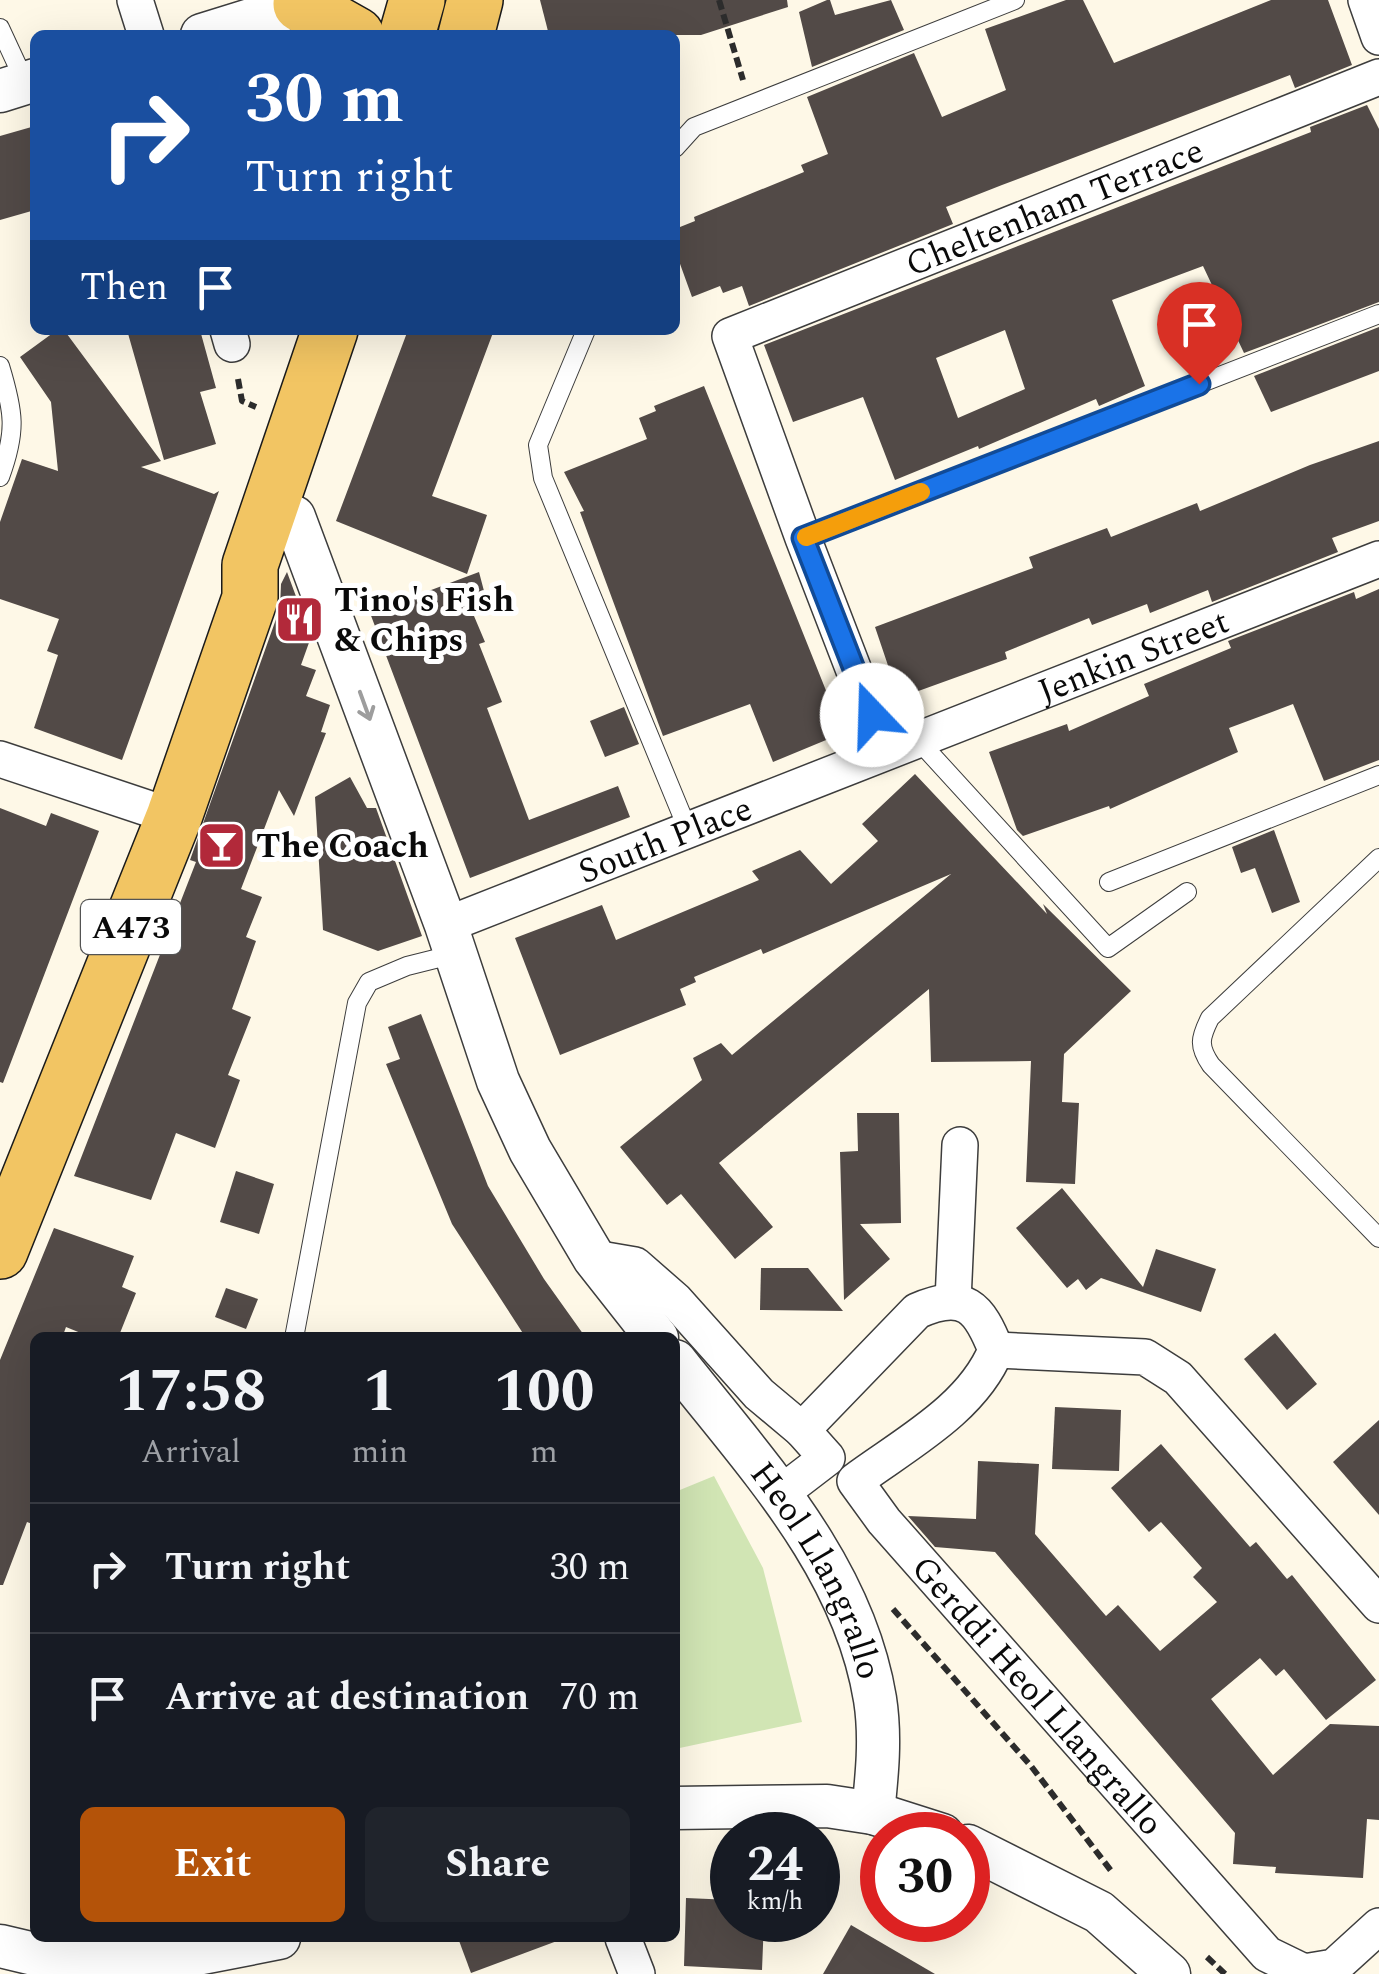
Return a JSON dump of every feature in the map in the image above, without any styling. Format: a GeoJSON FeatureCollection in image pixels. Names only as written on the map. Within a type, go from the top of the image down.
{"type":"FeatureCollection","features":[{"type":"Feature","properties":{"kind":"main road"},"geometry":{"type":"LineString","coordinates":[[408,30],[417,0]]}},
{"type":"Feature","properties":{"kind":"main road"},"geometry":{"type":"LineString","coordinates":[[467,30],[475,0]]}},
{"type":"Feature","properties":{"kind":"main road"},"geometry":{"type":"LineString","coordinates":[[308,2],[349,30]]}},
{"type":"Feature","properties":{"kind":"main road","name":"A473"},"geometry":{"type":"LineString","coordinates":[[250,598],[273,576],[332,422],[324,348]]}},
{"type":"Feature","properties":{"kind":"main road","name":"A473"},"geometry":{"type":"LineString","coordinates":[[0,1251],[174,817],[250,598],[250,565],[324,348]]}},
{"type":"Feature","properties":{"kind":"street"},"geometry":{"type":"LineString","coordinates":[[136,0],[145,30]]}},
{"type":"Feature","properties":{"kind":"street"},"geometry":{"type":"LineString","coordinates":[[1366,0],[1379,37]]}},
{"type":"Feature","properties":{"kind":"street"},"geometry":{"type":"LineString","coordinates":[[218,30],[308,2]]}},
{"type":"Feature","properties":{"kind":"street","name":"Cheltenham Terrace"},"geometry":{"type":"LineString","coordinates":[[803,538],[730,336],[1379,78]]}},
{"type":"Feature","properties":{"kind":"street"},"geometry":{"type":"LineString","coordinates":[[294,516],[498,1081],[530,1150],[594,1258],[652,1332]]}},
{"type":"Feature","properties":{"kind":"street"},"geometry":{"type":"LineString","coordinates":[[803,538],[901,745]]}},
{"type":"Feature","properties":{"kind":"street","name":"Jenkin Street"},"geometry":{"type":"LineString","coordinates":[[901,745],[1379,559]]}},
{"type":"Feature","properties":{"kind":"street","name":"South Place"},"geometry":{"type":"LineString","coordinates":[[450,940],[688,830],[901,745]]}},
{"type":"Feature","properties":{"kind":"street"},"geometry":{"type":"LineString","coordinates":[[0,759],[174,817]]}},
{"type":"Feature","properties":{"kind":"street"},"geometry":{"type":"LineString","coordinates":[[953,1301],[960,1145]]}},
{"type":"Feature","properties":{"kind":"street"},"geometry":{"type":"LineString","coordinates":[[594,1258],[636,1265],[675,1300],[759,1394],[802,1430],[827,1458],[780,1494]]}},
{"type":"Feature","properties":{"kind":"street"},"geometry":{"type":"LineString","coordinates":[[802,1430],[918,1311],[953,1301],[972,1307],[983,1316],[996,1350],[987,1372],[928,1428],[855,1480]]}},
{"type":"Feature","properties":{"kind":"street"},"geometry":{"type":"LineString","coordinates":[[996,1350],[1145,1357],[1161,1365],[1178,1378],[1379,1605]]}},
{"type":"Feature","properties":{"kind":"street","name":"Heol Llangrallo"},"geometry":{"type":"LineString","coordinates":[[680,1366],[801,1522],[846,1602],[868,1664],[876,1702],[879,1740],[873,1812]]}},
{"type":"Feature","properties":{"kind":"street","name":"Gerddi Heol Llangrallo"},"geometry":{"type":"LineString","coordinates":[[827,1458],[855,1480],[884,1521],[1267,1954],[1304,1972],[1334,1967],[1379,1926]]}},
{"type":"Feature","properties":{"kind":"street"},"geometry":{"type":"LineString","coordinates":[[680,1808],[827,1806],[866,1812]]}},
{"type":"Feature","properties":{"kind":"street"},"geometry":{"type":"LineString","coordinates":[[990,1857],[1099,1912],[1170,1974]]}},
{"type":"Feature","properties":{"kind":"street"},"geometry":{"type":"LineString","coordinates":[[0,1946],[72,1963],[237,1942]]}},
{"type":"Feature","properties":{"kind":"street"},"geometry":{"type":"LineString","coordinates":[[625,1942],[636,1974]]}},
{"type":"Feature","properties":{"kind":"lane"},"geometry":{"type":"LineString","coordinates":[[680,142],[694,126],[1015,0]]}},
{"type":"Feature","properties":{"kind":"lane"},"geometry":{"type":"LineString","coordinates":[[0,28],[20,85]]}},
{"type":"Feature","properties":{"kind":"lane"},"geometry":{"type":"LineString","coordinates":[[803,538],[1379,314]]}},
{"type":"Feature","properties":{"kind":"lane"},"geometry":{"type":"LineString","coordinates":[[584,335],[538,445],[543,478],[688,830]]}},
{"type":"Feature","properties":{"kind":"lane"},"geometry":{"type":"LineString","coordinates":[[0,366],[13,408],[6,434],[12,442],[0,477]]}},
{"type":"Feature","properties":{"kind":"lane"},"geometry":{"type":"LineString","coordinates":[[901,745],[1108,948],[1186,892]]}},
{"type":"Feature","properties":{"kind":"lane"},"geometry":{"type":"LineString","coordinates":[[1108,882],[1379,775]]}},
{"type":"Feature","properties":{"kind":"lane"},"geometry":{"type":"LineString","coordinates":[[1379,858],[1210,1018],[1200,1038],[1202,1053],[1210,1065],[1379,1238]]}},
{"type":"Feature","properties":{"kind":"lane"},"geometry":{"type":"LineString","coordinates":[[295,1332],[356,1004],[368,982],[407,966],[450,940]]}},
{"type":"Feature","properties":{"kind":"path"},"geometry":{"type":"LineString","coordinates":[[719,0],[750,105]]}},
{"type":"Feature","properties":{"kind":"path"},"geometry":{"type":"LineString","coordinates":[[846,1602],[870,1600],[897,1611],[1042,1780],[1110,1866],[1115,1882]]}},
{"type":"Feature","properties":{"kind":"green space"},"geometry":{"type":"Polygon","coordinates":[[[714,1476],[763,1568],[802,1722],[680,1748],[680,1490],[714,1476]]]}},
{"type":"Feature","properties":{"kind":"building"},"geometry":{"type":"Polygon","coordinates":[[[540,0],[787,0],[788,7],[701,35],[680,35],[680,30],[548,30],[540,0]]]}},
{"type":"Feature","properties":{"kind":"building"},"geometry":{"type":"Polygon","coordinates":[[[827,0],[835,15],[891,0],[904,30],[812,67],[799,12],[827,0]]]}},
{"type":"Feature","properties":{"kind":"building"},"geometry":{"type":"Polygon","coordinates":[[[1066,0],[1083,0],[1114,63],[1271,0],[1328,0],[1352,65],[1295,88],[1290,75],[946,207],[953,224],[749,306],[742,286],[723,293],[720,286],[692,297],[680,264],[680,227],[695,221],[694,217],[804,172],[801,165],[828,154],[807,97],[914,53],[942,117],[1006,90],[985,29],[1066,0]]]}},
{"type":"Feature","properties":{"kind":"building"},"geometry":{"type":"Polygon","coordinates":[[[1367,105],[1379,129],[1379,302],[1244,353],[1203,266],[1112,300],[1145,386],[1099,406],[1096,399],[895,480],[863,397],[793,422],[764,345],[1311,132],[1310,127],[1367,105]],[[1005,330],[936,358],[958,418],[1025,389],[1005,330]]]}},
{"type":"Feature","properties":{"kind":"building"},"geometry":{"type":"Polygon","coordinates":[[[30,127],[30,211],[0,220],[0,136],[30,127]]]}},
{"type":"Feature","properties":{"kind":"building"},"geometry":{"type":"Polygon","coordinates":[[[1379,327],[1379,371],[1271,412],[1254,376],[1379,327]]]}},
{"type":"Feature","properties":{"kind":"building"},"geometry":{"type":"Polygon","coordinates":[[[50,335],[68,335],[161,461],[141,467],[214,494],[219,491],[122,760],[34,728],[58,655],[47,651],[59,619],[0,599],[0,522],[22,459],[58,471],[51,402],[20,357],[50,335]]]}},
{"type":"Feature","properties":{"kind":"building"},"geometry":{"type":"Polygon","coordinates":[[[128,335],[201,335],[216,388],[200,392],[216,444],[164,460],[128,335]]]}},
{"type":"Feature","properties":{"kind":"building"},"geometry":{"type":"Polygon","coordinates":[[[406,335],[492,335],[432,496],[487,515],[467,574],[336,521],[406,335]]]}},
{"type":"Feature","properties":{"kind":"building"},"geometry":{"type":"Polygon","coordinates":[[[704,386],[843,733],[773,762],[750,704],[663,736],[580,512],[584,511],[564,472],[647,439],[639,418],[656,411],[654,406],[704,386]]]}},
{"type":"Feature","properties":{"kind":"building"},"geometry":{"type":"Polygon","coordinates":[[[1379,441],[1379,521],[1332,538],[1338,552],[1212,602],[1208,590],[1150,613],[1147,604],[1092,625],[1089,618],[1005,652],[1007,659],[899,698],[875,627],[1033,568],[1029,557],[1107,528],[1111,537],[1197,503],[1200,511],[1379,441]]]}},
{"type":"Feature","properties":{"kind":"building"},"geometry":{"type":"Polygon","coordinates":[[[287,572],[311,637],[301,665],[316,670],[306,696],[330,705],[321,732],[326,733],[294,816],[279,790],[241,889],[262,897],[246,937],[256,941],[232,1009],[251,1017],[228,1075],[240,1080],[215,1148],[176,1133],[151,1200],[74,1176],[196,862],[190,860],[280,608],[281,584],[287,572]]]}},
{"type":"Feature","properties":{"kind":"building"},"geometry":{"type":"Polygon","coordinates":[[[479,572],[489,610],[474,616],[485,642],[479,644],[502,702],[487,708],[529,820],[618,786],[630,817],[470,878],[370,613],[479,572]]]}},
{"type":"Feature","properties":{"kind":"building"},"geometry":{"type":"Polygon","coordinates":[[[1379,589],[1379,760],[1324,781],[1293,704],[1229,728],[1238,752],[1110,809],[1109,806],[1023,836],[1017,830],[989,752],[1067,724],[1069,731],[1149,696],[1144,684],[1231,648],[1228,641],[1354,592],[1356,599],[1379,589]]]}},
{"type":"Feature","properties":{"kind":"building"},"geometry":{"type":"Polygon","coordinates":[[[624,707],[639,744],[605,757],[590,721],[624,707]]]}},
{"type":"Feature","properties":{"kind":"building"},"geometry":{"type":"Polygon","coordinates":[[[915,774],[1047,914],[1043,904],[1131,991],[1064,1054],[1062,1102],[1079,1103],[1075,1184],[1026,1182],[1031,1061],[931,1062],[929,989],[719,1163],[773,1227],[735,1259],[681,1194],[667,1205],[620,1147],[702,1080],[693,1058],[721,1043],[732,1055],[951,874],[763,954],[761,949],[694,977],[696,982],[680,989],[686,1005],[560,1055],[515,938],[602,905],[616,940],[759,880],[752,871],[800,850],[831,884],[878,841],[862,824],[915,774]]]}},
{"type":"Feature","properties":{"kind":"building"},"geometry":{"type":"Polygon","coordinates":[[[350,777],[367,808],[376,808],[422,936],[378,951],[323,930],[315,797],[350,777]]]}},
{"type":"Feature","properties":{"kind":"building"},"geometry":{"type":"Polygon","coordinates":[[[0,808],[46,826],[51,813],[99,831],[3,1083],[0,1082],[0,808]]]}},
{"type":"Feature","properties":{"kind":"building"},"geometry":{"type":"Polygon","coordinates":[[[1274,830],[1300,902],[1272,913],[1255,868],[1241,873],[1232,847],[1274,830]]]}},
{"type":"Feature","properties":{"kind":"building"},"geometry":{"type":"Polygon","coordinates":[[[421,1014],[488,1186],[544,1279],[582,1332],[522,1332],[452,1224],[386,1064],[400,1059],[388,1027],[421,1014]]]}},
{"type":"Feature","properties":{"kind":"building"},"geometry":{"type":"Polygon","coordinates":[[[857,1113],[899,1113],[901,1223],[860,1224],[890,1259],[844,1300],[840,1152],[858,1151],[857,1113]]]}},
{"type":"Feature","properties":{"kind":"building"},"geometry":{"type":"Polygon","coordinates":[[[236,1171],[274,1184],[259,1234],[220,1222],[236,1171]]]}},
{"type":"Feature","properties":{"kind":"building"},"geometry":{"type":"Polygon","coordinates":[[[1062,1188],[1143,1287],[1156,1249],[1216,1269],[1201,1312],[1101,1278],[1086,1290],[1078,1279],[1067,1288],[1016,1228],[1062,1188]]]}},
{"type":"Feature","properties":{"kind":"building"},"geometry":{"type":"Polygon","coordinates":[[[54,1228],[134,1256],[122,1287],[136,1293],[120,1332],[78,1332],[66,1327],[64,1332],[30,1332],[30,1523],[27,1522],[3,1585],[0,1585],[0,1360],[54,1228]]]}},
{"type":"Feature","properties":{"kind":"building"},"geometry":{"type":"Polygon","coordinates":[[[761,1268],[808,1268],[843,1311],[760,1310],[761,1268]]]}},
{"type":"Feature","properties":{"kind":"building"},"geometry":{"type":"Polygon","coordinates":[[[226,1288],[258,1299],[246,1329],[215,1317],[226,1288]]]}},
{"type":"Feature","properties":{"kind":"building"},"geometry":{"type":"Polygon","coordinates":[[[1275,1333],[1317,1384],[1287,1410],[1244,1359],[1275,1333]]]}},
{"type":"Feature","properties":{"kind":"building"},"geometry":{"type":"Polygon","coordinates":[[[1055,1407],[1121,1410],[1119,1471],[1052,1469],[1055,1407]]]}},
{"type":"Feature","properties":{"kind":"building"},"geometry":{"type":"Polygon","coordinates":[[[1379,1420],[1379,1515],[1333,1462],[1379,1420]]]}},
{"type":"Feature","properties":{"kind":"building"},"geometry":{"type":"Polygon","coordinates":[[[1161,1444],[1250,1547],[1256,1542],[1287,1579],[1292,1575],[1376,1680],[1326,1720],[1284,1669],[1276,1676],[1260,1658],[1211,1699],[1273,1775],[1330,1724],[1379,1726],[1379,1820],[1367,1819],[1363,1878],[1275,1873],[1276,1867],[1233,1864],[1235,1833],[995,1552],[935,1547],[908,1516],[976,1519],[978,1461],[1039,1464],[1035,1534],[1106,1616],[1118,1605],[1160,1651],[1217,1602],[1193,1577],[1202,1568],[1161,1522],[1149,1532],[1111,1488],[1161,1444]]]}},
{"type":"Feature","properties":{"kind":"building"},"geometry":{"type":"Polygon","coordinates":[[[686,1898],[710,1899],[710,1942],[763,1942],[762,1970],[684,1966],[686,1898]]]}},
{"type":"Feature","properties":{"kind":"building"},"geometry":{"type":"Polygon","coordinates":[[[851,1925],[860,1930],[860,1942],[880,1942],[935,1974],[823,1974],[851,1925]]]}},
{"type":"Feature","properties":{"kind":"building"},"geometry":{"type":"Polygon","coordinates":[[[459,1942],[554,1942],[471,1973],[459,1942]]]}},
{"type":"Feature","properties":{"kind":"slow traffic"},"geometry":{"type":"LineString","coordinates":[[806,537],[921,492]]}},
{"type":"Feature","properties":{"kind":"place","name":"Tino's Fish & Chips"},"geometry":{"type":"Point","coordinates":[299,619]}},
{"type":"Feature","properties":{"kind":"place","name":"The Coach"},"geometry":{"type":"Point","coordinates":[221,845]}},
{"type":"Feature","properties":{"kind":"route"},"geometry":{"type":"LineString","coordinates":[[872,715],[803,538],[1199,384]]}}]}
